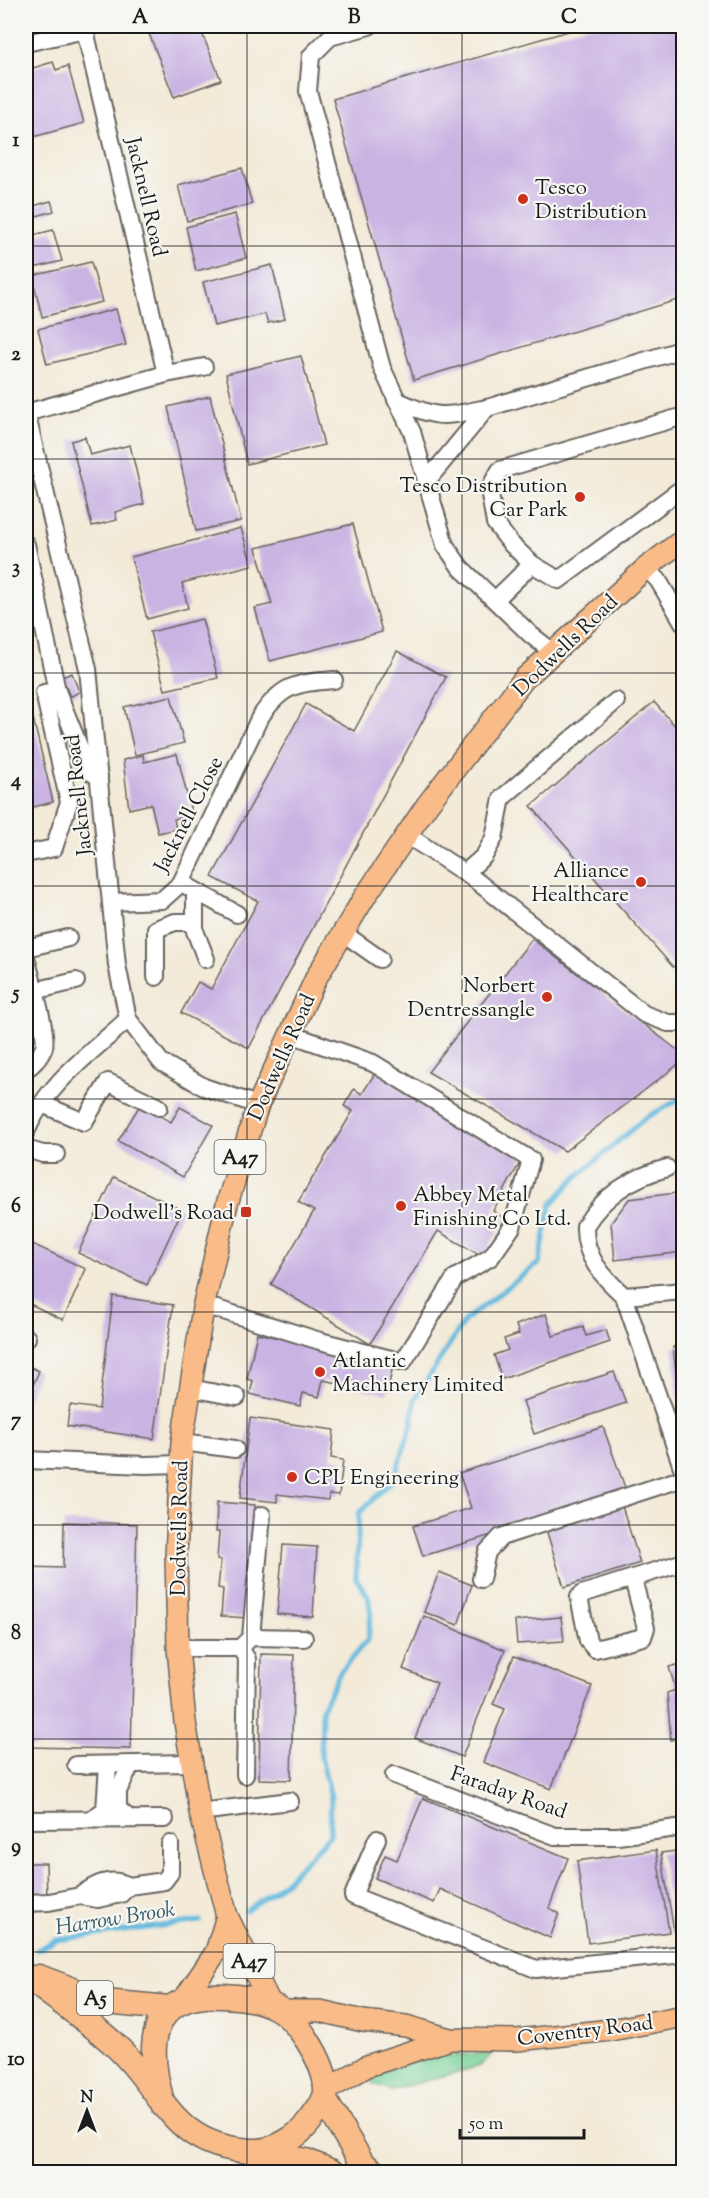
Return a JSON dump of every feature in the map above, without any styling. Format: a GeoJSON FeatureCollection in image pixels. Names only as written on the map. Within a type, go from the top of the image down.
{"type":"FeatureCollection","features":[{"type":"Feature","properties":{"kind":"highway","name":"A5"},"geometry":{"type":"LineString","coordinates":[[26,1974],[105,2002],[177,2003]]}},
{"type":"Feature","properties":{"kind":"highway","name":"A5"},"geometry":{"type":"LineString","coordinates":[[26,1974],[119,2049],[163,2105]]}},
{"type":"Feature","properties":{"kind":"highway"},"geometry":{"type":"LineString","coordinates":[[332,2172],[306,2161],[258,2151],[236,2150],[195,2135],[179,2124],[163,2105],[153,2073],[153,2044],[177,2003],[227,1997],[277,2008],[312,2048],[322,2072],[326,2095],[362,2163],[374,2172]]}},
{"type":"Feature","properties":{"kind":"highway"},"geometry":{"type":"LineString","coordinates":[[258,2151],[279,2145],[295,2136],[307,2125],[326,2095]]}},
{"type":"Feature","properties":{"kind":"main road","name":"Dodwells Road"},"geometry":{"type":"LineString","coordinates":[[277,2008],[227,1916],[200,1812],[178,1648],[176,1555],[182,1442],[203,1308],[227,1204],[258,1105],[316,978],[407,835],[524,679],[646,568],[684,539]]}},
{"type":"Feature","properties":{"kind":"main road","name":"A47"},"geometry":{"type":"LineString","coordinates":[[177,2003],[216,1952],[227,1916]]}},
{"type":"Feature","properties":{"kind":"main road","name":"Coventry Road"},"geometry":{"type":"LineString","coordinates":[[277,2008],[320,2012],[363,2021],[406,2026],[450,2039],[540,2040],[611,2031],[684,2016]]}},
{"type":"Feature","properties":{"kind":"main road","name":"Coventry Road"},"geometry":{"type":"LineString","coordinates":[[326,2095],[367,2066],[450,2039]]}},
{"type":"Feature","properties":{"kind":"street"},"geometry":{"type":"LineString","coordinates":[[369,26],[330,37],[310,56],[308,91],[382,369],[412,432],[445,545],[460,567],[531,635],[553,652]]}},
{"type":"Feature","properties":{"kind":"street","name":"Jacknell Road"},"geometry":{"type":"LineString","coordinates":[[26,43],[85,28],[166,374]]}},
{"type":"Feature","properties":{"kind":"street"},"geometry":{"type":"LineString","coordinates":[[396,400],[423,413],[441,417],[487,408],[684,350]]}},
{"type":"Feature","properties":{"kind":"street","name":"Jacknell Road"},"geometry":{"type":"LineString","coordinates":[[204,367],[166,374],[26,412],[88,669],[117,965],[128,1019],[160,1062],[204,1087],[258,1105]]}},
{"type":"Feature","properties":{"kind":"street"},"geometry":{"type":"LineString","coordinates":[[426,482],[487,408]]}},
{"type":"Feature","properties":{"kind":"street"},"geometry":{"type":"LineString","coordinates":[[684,419],[677,418],[500,470],[489,489],[495,523],[511,544],[532,564],[560,580],[684,487]]}},
{"type":"Feature","properties":{"kind":"street"},"geometry":{"type":"LineString","coordinates":[[26,544],[57,691],[90,771],[99,777]]}},
{"type":"Feature","properties":{"kind":"street"},"geometry":{"type":"LineString","coordinates":[[495,600],[532,564]]}},
{"type":"Feature","properties":{"kind":"street"},"geometry":{"type":"LineString","coordinates":[[646,568],[658,580],[684,624]]}},
{"type":"Feature","properties":{"kind":"street","name":"Jacknell Close"},"geometry":{"type":"LineString","coordinates":[[111,902],[162,900],[188,887],[254,731],[273,696],[287,688],[334,680]]}},
{"type":"Feature","properties":{"kind":"street"},"geometry":{"type":"LineString","coordinates":[[26,854],[54,848],[69,802],[44,693],[57,691]]}},
{"type":"Feature","properties":{"kind":"street"},"geometry":{"type":"LineString","coordinates":[[465,873],[484,855],[494,838],[502,798],[616,701]]}},
{"type":"Feature","properties":{"kind":"street"},"geometry":{"type":"LineString","coordinates":[[407,835],[465,873],[644,1014],[668,1023],[684,1023]]}},
{"type":"Feature","properties":{"kind":"street"},"geometry":{"type":"LineString","coordinates":[[188,887],[237,914]]}},
{"type":"Feature","properties":{"kind":"street"},"geometry":{"type":"LineString","coordinates":[[188,887],[195,931],[206,959]]}},
{"type":"Feature","properties":{"kind":"street"},"geometry":{"type":"LineString","coordinates":[[156,977],[156,929],[175,922],[195,922]]}},
{"type":"Feature","properties":{"kind":"street"},"geometry":{"type":"LineString","coordinates":[[343,933],[380,959]]}},
{"type":"Feature","properties":{"kind":"street"},"geometry":{"type":"LineString","coordinates":[[26,948],[68,938]]}},
{"type":"Feature","properties":{"kind":"street"},"geometry":{"type":"LineString","coordinates":[[26,957],[44,1047],[34,1063],[26,1069]]}},
{"type":"Feature","properties":{"kind":"street"},"geometry":{"type":"LineString","coordinates":[[34,991],[76,981]]}},
{"type":"Feature","properties":{"kind":"street"},"geometry":{"type":"LineString","coordinates":[[26,1132],[59,1080],[128,1019]]}},
{"type":"Feature","properties":{"kind":"street"},"geometry":{"type":"LineString","coordinates":[[203,1308],[217,1309],[320,1341],[403,1362],[455,1278],[491,1257],[512,1227],[531,1160],[373,1063],[290,1034]]}},
{"type":"Feature","properties":{"kind":"street"},"geometry":{"type":"LineString","coordinates":[[42,1104],[84,1122],[108,1082],[159,1107]]}},
{"type":"Feature","properties":{"kind":"street"},"geometry":{"type":"LineString","coordinates":[[26,1149],[43,1154],[56,1154]]}},
{"type":"Feature","properties":{"kind":"street"},"geometry":{"type":"LineString","coordinates":[[667,1168],[627,1183],[593,1213],[585,1226],[591,1258],[602,1277],[624,1296],[683,1473]]}},
{"type":"Feature","properties":{"kind":"street"},"geometry":{"type":"LineString","coordinates":[[624,1296],[684,1291]]}},
{"type":"Feature","properties":{"kind":"street"},"geometry":{"type":"LineString","coordinates":[[190,1388],[237,1397]]}},
{"type":"Feature","properties":{"kind":"street"},"geometry":{"type":"LineString","coordinates":[[182,1442],[235,1449]]}},
{"type":"Feature","properties":{"kind":"street"},"geometry":{"type":"LineString","coordinates":[[26,1460],[145,1465],[181,1464]]}},
{"type":"Feature","properties":{"kind":"street"},"geometry":{"type":"LineString","coordinates":[[661,1474],[683,1473]]}},
{"type":"Feature","properties":{"kind":"street"},"geometry":{"type":"LineString","coordinates":[[481,1579],[487,1552],[501,1537],[683,1473]]}},
{"type":"Feature","properties":{"kind":"street"},"geometry":{"type":"LineString","coordinates":[[244,1774],[246,1642],[262,1515]]}},
{"type":"Feature","properties":{"kind":"street"},"geometry":{"type":"LineString","coordinates":[[633,1579],[646,1628],[645,1634],[643,1637],[595,1649],[588,1641],[579,1597],[633,1579],[684,1562]]}},
{"type":"Feature","properties":{"kind":"street"},"geometry":{"type":"LineString","coordinates":[[178,1648],[304,1638]]}},
{"type":"Feature","properties":{"kind":"street"},"geometry":{"type":"LineString","coordinates":[[76,1765],[192,1763]]}},
{"type":"Feature","properties":{"kind":"street"},"geometry":{"type":"LineString","coordinates":[[91,1819],[105,1810],[108,1765]]}},
{"type":"Feature","properties":{"kind":"street"},"geometry":{"type":"LineString","coordinates":[[130,1765],[118,1791],[118,1809],[130,1819]]}},
{"type":"Feature","properties":{"kind":"street","name":"Faraday Road"},"geometry":{"type":"LineString","coordinates":[[394,1775],[555,1836],[618,1836],[684,1827]]}},
{"type":"Feature","properties":{"kind":"street"},"geometry":{"type":"LineString","coordinates":[[200,1812],[290,1801]]}},
{"type":"Feature","properties":{"kind":"street"},"geometry":{"type":"LineString","coordinates":[[26,1820],[165,1819]]}},
{"type":"Feature","properties":{"kind":"street"},"geometry":{"type":"LineString","coordinates":[[377,1839],[353,1896],[536,1969],[684,1954]]}},
{"type":"Feature","properties":{"kind":"street"},"geometry":{"type":"LineString","coordinates":[[26,1903],[49,1902],[80,1896],[98,1899],[122,1894],[129,1886],[164,1881],[170,1873],[170,1844]]}},
{"type":"Feature","properties":{"kind":"green space"},"geometry":{"type":"Polygon","coordinates":[[[493,2053],[480,2066],[392,2090],[373,2084],[369,2076],[423,2057],[493,2053]]]}},
{"type":"Feature","properties":{"kind":"building"},"geometry":{"type":"Polygon","coordinates":[[[146,26],[199,26],[221,80],[174,97],[146,26]]]}},
{"type":"Feature","properties":{"kind":"building","name":"Tesco Distribution"},"geometry":{"type":"Polygon","coordinates":[[[586,26],[684,26],[684,298],[414,380],[333,99],[586,26]]]}},
{"type":"Feature","properties":{"kind":"building"},"geometry":{"type":"Polygon","coordinates":[[[53,62],[56,70],[68,66],[84,123],[26,139],[26,70],[53,62]]]}},
{"type":"Feature","properties":{"kind":"building"},"geometry":{"type":"Polygon","coordinates":[[[242,168],[252,204],[187,221],[178,185],[242,168]]]}},
{"type":"Feature","properties":{"kind":"building"},"geometry":{"type":"Polygon","coordinates":[[[51,201],[54,211],[26,219],[26,208],[51,201]]]}},
{"type":"Feature","properties":{"kind":"building"},"geometry":{"type":"Polygon","coordinates":[[[235,214],[246,258],[196,271],[186,227],[235,214]]]}},
{"type":"Feature","properties":{"kind":"building"},"geometry":{"type":"Polygon","coordinates":[[[53,230],[62,261],[26,270],[26,237],[53,230]]]}},
{"type":"Feature","properties":{"kind":"building"},"geometry":{"type":"Polygon","coordinates":[[[91,262],[102,302],[42,317],[32,276],[91,262]]]}},
{"type":"Feature","properties":{"kind":"building"},"geometry":{"type":"Polygon","coordinates":[[[272,265],[285,319],[268,323],[265,314],[214,326],[203,282],[272,265]]]}},
{"type":"Feature","properties":{"kind":"building"},"geometry":{"type":"Polygon","coordinates":[[[116,309],[126,345],[47,364],[38,329],[116,309]]]}},
{"type":"Feature","properties":{"kind":"building"},"geometry":{"type":"Polygon","coordinates":[[[301,356],[324,445],[247,464],[226,374],[301,356]]]}},
{"type":"Feature","properties":{"kind":"building"},"geometry":{"type":"Polygon","coordinates":[[[210,396],[241,521],[196,531],[168,407],[210,396]]]}},
{"type":"Feature","properties":{"kind":"building"},"geometry":{"type":"Polygon","coordinates":[[[85,437],[90,455],[130,445],[144,504],[115,512],[117,520],[92,526],[71,441],[85,437]]]}},
{"type":"Feature","properties":{"kind":"building"},"geometry":{"type":"Polygon","coordinates":[[[353,524],[382,632],[270,661],[255,608],[272,604],[256,548],[353,524]]]}},
{"type":"Feature","properties":{"kind":"building"},"geometry":{"type":"Polygon","coordinates":[[[241,528],[252,565],[182,583],[188,608],[147,619],[131,557],[241,528]]]}},
{"type":"Feature","properties":{"kind":"building"},"geometry":{"type":"Polygon","coordinates":[[[202,619],[218,678],[165,690],[150,632],[202,619]]]}},
{"type":"Feature","properties":{"kind":"building"},"geometry":{"type":"Polygon","coordinates":[[[397,651],[446,677],[249,1048],[181,1013],[198,982],[211,989],[258,901],[212,877],[306,704],[354,731],[397,651]]]}},
{"type":"Feature","properties":{"kind":"building"},"geometry":{"type":"Polygon","coordinates":[[[72,673],[79,692],[70,697],[62,677],[72,673]]]}},
{"type":"Feature","properties":{"kind":"building"},"geometry":{"type":"Polygon","coordinates":[[[171,696],[184,743],[135,755],[124,707],[171,696]]]}},
{"type":"Feature","properties":{"kind":"building"},"geometry":{"type":"Polygon","coordinates":[[[26,701],[29,701],[53,802],[26,809],[26,701]]]}},
{"type":"Feature","properties":{"kind":"building","name":"Alliance Healthcare"},"geometry":{"type":"Polygon","coordinates":[[[654,702],[684,736],[684,958],[673,967],[531,806],[654,702]]]}},
{"type":"Feature","properties":{"kind":"building"},"geometry":{"type":"Polygon","coordinates":[[[177,754],[192,815],[174,819],[176,829],[158,833],[151,804],[129,809],[123,760],[143,755],[144,762],[177,754]]]}},
{"type":"Feature","properties":{"kind":"building","name":"Norbert Dentressangle"},"geometry":{"type":"Polygon","coordinates":[[[532,939],[684,1055],[684,1060],[565,1151],[428,1072],[532,939]]]}},
{"type":"Feature","properties":{"kind":"building"},"geometry":{"type":"Polygon","coordinates":[[[26,977],[36,1015],[26,1018],[26,977]]]}},
{"type":"Feature","properties":{"kind":"building","name":"Abbey Metal Finishing Co Ltd."},"geometry":{"type":"Polygon","coordinates":[[[377,1070],[523,1157],[493,1211],[505,1219],[483,1257],[438,1231],[370,1344],[271,1284],[314,1211],[298,1202],[353,1111],[344,1106],[354,1089],[362,1094],[377,1070]]]}},
{"type":"Feature","properties":{"kind":"building"},"geometry":{"type":"Polygon","coordinates":[[[140,1105],[171,1122],[180,1107],[213,1125],[183,1177],[118,1141],[140,1105]]]}},
{"type":"Feature","properties":{"kind":"building"},"geometry":{"type":"Polygon","coordinates":[[[114,1177],[182,1210],[147,1285],[78,1253],[114,1177]]]}},
{"type":"Feature","properties":{"kind":"building"},"geometry":{"type":"Polygon","coordinates":[[[684,1192],[684,1252],[615,1260],[611,1223],[629,1199],[684,1192]]]}},
{"type":"Feature","properties":{"kind":"building"},"geometry":{"type":"Polygon","coordinates":[[[26,1241],[86,1269],[63,1320],[26,1302],[26,1241]]]}},
{"type":"Feature","properties":{"kind":"building"},"geometry":{"type":"Polygon","coordinates":[[[113,1296],[173,1305],[154,1439],[67,1426],[70,1405],[99,1409],[113,1296]]]}},
{"type":"Feature","properties":{"kind":"building"},"geometry":{"type":"Polygon","coordinates":[[[546,1314],[553,1336],[583,1327],[586,1336],[606,1330],[610,1342],[502,1379],[494,1355],[508,1350],[504,1339],[519,1334],[516,1325],[546,1314]]]}},
{"type":"Feature","properties":{"kind":"building","name":"Atlantic Machinery Limited"},"geometry":{"type":"Polygon","coordinates":[[[257,1333],[393,1365],[387,1394],[323,1380],[319,1397],[303,1393],[300,1406],[250,1394],[253,1381],[247,1379],[257,1333]]]}},
{"type":"Feature","properties":{"kind":"building"},"geometry":{"type":"Polygon","coordinates":[[[684,1346],[684,1423],[682,1423],[673,1347],[684,1346]]]}},
{"type":"Feature","properties":{"kind":"building"},"geometry":{"type":"Polygon","coordinates":[[[26,1365],[39,1371],[26,1402],[26,1365]]]}},
{"type":"Feature","properties":{"kind":"building"},"geometry":{"type":"Polygon","coordinates":[[[614,1372],[626,1403],[534,1434],[523,1401],[614,1372]]]}},
{"type":"Feature","properties":{"kind":"building","name":"CPL Engineering"},"geometry":{"type":"Polygon","coordinates":[[[250,1418],[334,1430],[331,1458],[343,1460],[339,1495],[329,1494],[328,1500],[277,1494],[277,1502],[240,1498],[250,1418]]]}},
{"type":"Feature","properties":{"kind":"building"},"geometry":{"type":"Polygon","coordinates":[[[603,1427],[627,1493],[423,1556],[413,1526],[471,1508],[459,1473],[603,1427]]]}},
{"type":"Feature","properties":{"kind":"building"},"geometry":{"type":"Polygon","coordinates":[[[217,1502],[255,1505],[246,1618],[221,1616],[223,1589],[218,1588],[221,1560],[217,1559],[219,1532],[216,1532],[217,1502]]]}},
{"type":"Feature","properties":{"kind":"building"},"geometry":{"type":"Polygon","coordinates":[[[621,1503],[640,1563],[564,1587],[545,1526],[621,1503]]]}},
{"type":"Feature","properties":{"kind":"building"},"geometry":{"type":"Polygon","coordinates":[[[64,1522],[137,1524],[131,1749],[26,1747],[26,1567],[63,1568],[64,1522]]]}},
{"type":"Feature","properties":{"kind":"building"},"geometry":{"type":"Polygon","coordinates":[[[283,1545],[317,1547],[313,1617],[277,1614],[283,1545]]]}},
{"type":"Feature","properties":{"kind":"building"},"geometry":{"type":"Polygon","coordinates":[[[439,1572],[472,1585],[458,1625],[424,1612],[439,1572]]]}},
{"type":"Feature","properties":{"kind":"building"},"geometry":{"type":"Polygon","coordinates":[[[424,1616],[505,1650],[462,1757],[415,1738],[437,1683],[403,1669],[424,1616]]]}},
{"type":"Feature","properties":{"kind":"building"},"geometry":{"type":"Polygon","coordinates":[[[561,1617],[564,1641],[517,1644],[515,1621],[561,1617]]]}},
{"type":"Feature","properties":{"kind":"building"},"geometry":{"type":"Polygon","coordinates":[[[261,1654],[294,1655],[291,1780],[259,1779],[261,1654]]]}},
{"type":"Feature","properties":{"kind":"building"},"geometry":{"type":"Polygon","coordinates":[[[514,1656],[592,1686],[551,1789],[483,1762],[505,1709],[493,1704],[514,1656]]]}},
{"type":"Feature","properties":{"kind":"building"},"geometry":{"type":"Polygon","coordinates":[[[684,1663],[684,1736],[671,1740],[667,1693],[676,1690],[669,1667],[684,1663]]]}},
{"type":"Feature","properties":{"kind":"building"},"geometry":{"type":"Polygon","coordinates":[[[423,1798],[568,1858],[549,1908],[559,1913],[550,1938],[440,1889],[434,1903],[375,1878],[385,1855],[397,1860],[423,1798]]]}},
{"type":"Feature","properties":{"kind":"building"},"geometry":{"type":"Polygon","coordinates":[[[656,1850],[669,1932],[588,1943],[577,1861],[656,1850]]]}},
{"type":"Feature","properties":{"kind":"building"},"geometry":{"type":"Polygon","coordinates":[[[684,1850],[684,1930],[674,1931],[661,1853],[684,1850]]]}},
{"type":"Feature","properties":{"kind":"building"},"geometry":{"type":"Polygon","coordinates":[[[26,1863],[46,1863],[47,1899],[26,1900],[26,1863]]]}},
{"type":"Feature","properties":{"kind":"waterway","name":"Harrow Brook"},"geometry":{"type":"LineString","coordinates":[[246,1911],[286,1881],[330,1835],[331,1797],[321,1757],[322,1708],[340,1672],[368,1639],[371,1614],[368,1596],[356,1578],[359,1513],[394,1479],[412,1423],[415,1399],[465,1320],[539,1263],[551,1205],[571,1182],[645,1118],[684,1097]]}},
{"type":"Feature","properties":{"kind":"waterway","name":"Harrow Brook"},"geometry":{"type":"LineString","coordinates":[[37,1950],[56,1940],[200,1921]]}},
{"type":"Feature","properties":{"kind":"place","name":"Tesco Distribution"},"geometry":{"type":"Point","coordinates":[523,199]}},
{"type":"Feature","properties":{"kind":"place","name":"Tesco Distribution Car Park"},"geometry":{"type":"Point","coordinates":[580,497]}},
{"type":"Feature","properties":{"kind":"place","name":"Alliance Healthcare"},"geometry":{"type":"Point","coordinates":[641,882]}},
{"type":"Feature","properties":{"kind":"place","name":"Norbert Dentressangle"},"geometry":{"type":"Point","coordinates":[547,997]}},
{"type":"Feature","properties":{"kind":"place","name":"Abbey Metal Finishing Co Ltd."},"geometry":{"type":"Point","coordinates":[401,1206]}},
{"type":"Feature","properties":{"kind":"place","name":"Dodwell's Road"},"geometry":{"type":"Point","coordinates":[246,1212]}},
{"type":"Feature","properties":{"kind":"place","name":"Atlantic Machinery Limited"},"geometry":{"type":"Point","coordinates":[320,1372]}},
{"type":"Feature","properties":{"kind":"place","name":"CPL Engineering"},"geometry":{"type":"Point","coordinates":[292,1477]}}]}
